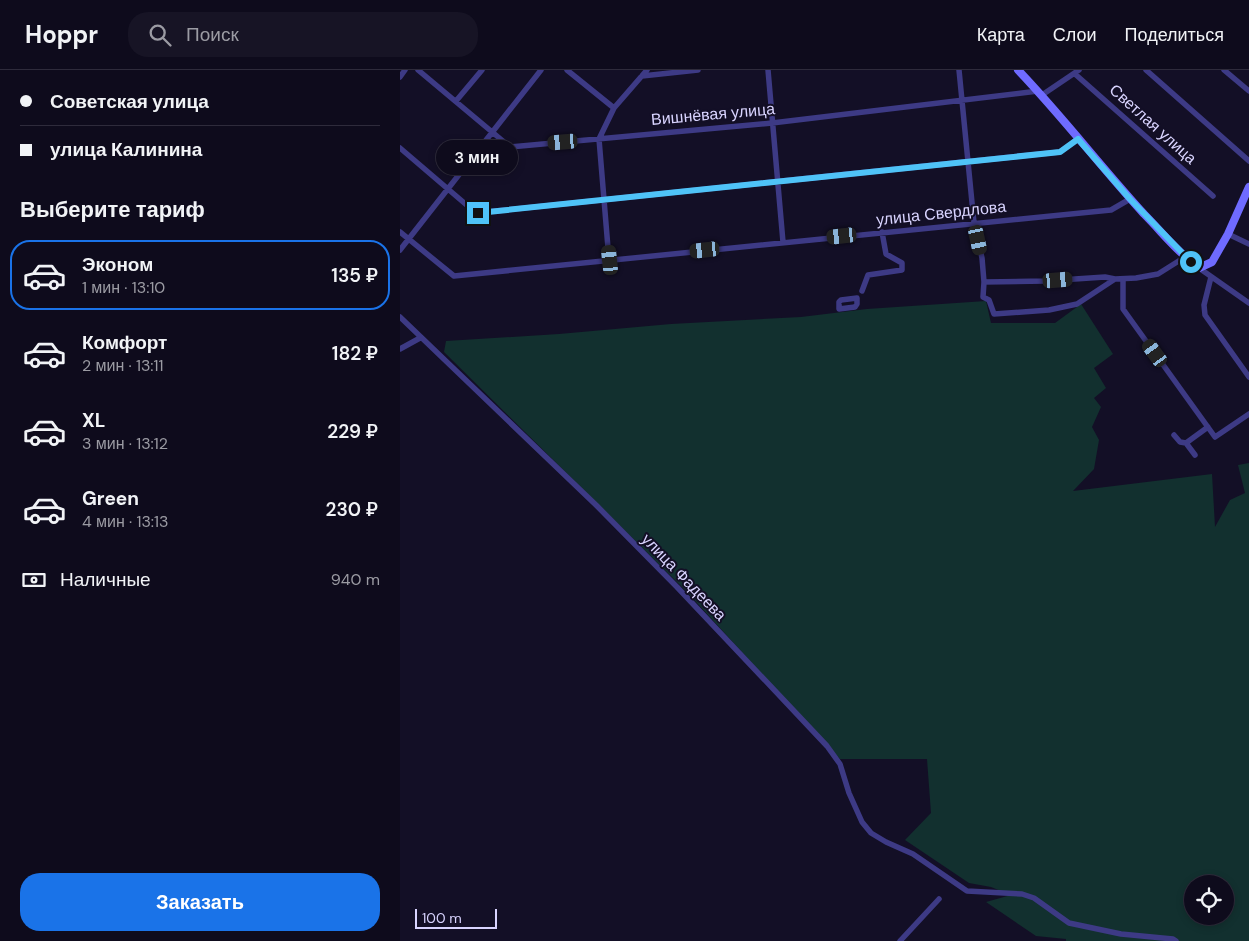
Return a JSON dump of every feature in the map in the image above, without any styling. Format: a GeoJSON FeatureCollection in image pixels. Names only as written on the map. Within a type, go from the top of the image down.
{"type":"FeatureCollection","features":[{"type":"Feature","properties":{"kind":"street"},"geometry":{"type":"LineString","coordinates":[[400,77],[405,70]]}},
{"type":"Feature","properties":{"kind":"street","name":"Вишнёвая улица"},"geometry":{"type":"LineString","coordinates":[[418,70],[510,146],[772,123],[1040,93]]}},
{"type":"Feature","properties":{"kind":"street"},"geometry":{"type":"LineString","coordinates":[[456,101],[482,70]]}},
{"type":"Feature","properties":{"kind":"street"},"geometry":{"type":"LineString","coordinates":[[400,250],[449,190],[540,70]]}},
{"type":"Feature","properties":{"kind":"street"},"geometry":{"type":"LineString","coordinates":[[567,70],[614,108]]}},
{"type":"Feature","properties":{"kind":"street"},"geometry":{"type":"LineString","coordinates":[[610,260],[598,139],[614,108],[647,70]]}},
{"type":"Feature","properties":{"kind":"street"},"geometry":{"type":"LineString","coordinates":[[642,76],[698,70]]}},
{"type":"Feature","properties":{"kind":"street"},"geometry":{"type":"LineString","coordinates":[[768,70],[783,242]]}},
{"type":"Feature","properties":{"kind":"street"},"geometry":{"type":"LineString","coordinates":[[959,70],[974,223],[982,258],[983,297],[989,300],[994,314],[1049,310],[1077,304],[1115,279]]}},
{"type":"Feature","properties":{"kind":"street"},"geometry":{"type":"LineString","coordinates":[[1018,70],[1040,93],[1130,199],[1185,257],[1210,277],[1249,303]]}},
{"type":"Feature","properties":{"kind":"street"},"geometry":{"type":"LineString","coordinates":[[1146,70],[1249,161]]}},
{"type":"Feature","properties":{"kind":"street"},"geometry":{"type":"LineString","coordinates":[[1224,70],[1249,91]]}},
{"type":"Feature","properties":{"kind":"street"},"geometry":{"type":"LineString","coordinates":[[1040,93],[1077,72]]}},
{"type":"Feature","properties":{"kind":"street","name":"Светлая улица"},"geometry":{"type":"LineString","coordinates":[[1077,72],[1213,196]]}},
{"type":"Feature","properties":{"kind":"street"},"geometry":{"type":"LineString","coordinates":[[400,148],[476,213],[1060,152],[1078,139]]}},
{"type":"Feature","properties":{"kind":"street"},"geometry":{"type":"LineString","coordinates":[[1199,268],[1212,262],[1228,234],[1249,188]]}},
{"type":"Feature","properties":{"kind":"street","name":"улица Свердлова"},"geometry":{"type":"LineString","coordinates":[[409,240],[454,276],[1111,210],[1130,199]]}},
{"type":"Feature","properties":{"kind":"street"},"geometry":{"type":"LineString","coordinates":[[400,232],[409,240]]}},
{"type":"Feature","properties":{"kind":"street"},"geometry":{"type":"LineString","coordinates":[[862,291],[868,275],[902,270],[902,263],[886,254],[882,232]]}},
{"type":"Feature","properties":{"kind":"street"},"geometry":{"type":"LineString","coordinates":[[1228,234],[1249,244]]}},
{"type":"Feature","properties":{"kind":"street"},"geometry":{"type":"LineString","coordinates":[[984,282],[1045,281],[1105,277],[1123,279],[1158,274],[1185,257]]}},
{"type":"Feature","properties":{"kind":"street"},"geometry":{"type":"LineString","coordinates":[[1210,277],[1204,304],[1205,315],[1249,377]]}},
{"type":"Feature","properties":{"kind":"street"},"geometry":{"type":"LineString","coordinates":[[1123,279],[1123,309],[1215,437],[1249,414]]}},
{"type":"Feature","properties":{"kind":"street","name":"улица Фадеева"},"geometry":{"type":"LineString","coordinates":[[400,317],[596,505],[828,746],[840,764],[849,793],[862,822],[872,833],[920,858],[967,892],[1022,894],[1034,898],[1069,923],[1121,934],[1176,941]]}},
{"type":"Feature","properties":{"kind":"street"},"geometry":{"type":"LineString","coordinates":[[400,349],[420,338]]}},
{"type":"Feature","properties":{"kind":"street"},"geometry":{"type":"LineString","coordinates":[[1186,443],[1208,427]]}},
{"type":"Feature","properties":{"kind":"street"},"geometry":{"type":"LineString","coordinates":[[1174,435],[1180,442],[1186,443],[1195,455]]}},
{"type":"Feature","properties":{"kind":"street"},"geometry":{"type":"LineString","coordinates":[[900,941],[939,899]]}},
{"type":"Feature","properties":{"kind":"green space"},"geometry":{"type":"Polygon","coordinates":[[[986,301],[991,323],[1055,323],[1081,304],[1113,354],[1094,368],[1106,388],[1094,398],[1101,407],[1092,427],[1099,440],[1094,469],[1073,491],[1212,474],[1215,527],[1230,500],[1245,493],[1238,465],[1249,463],[1249,941],[1066,941],[1066,939],[1036,936],[986,902],[1011,895],[991,887],[969,883],[905,840],[931,813],[927,759],[840,759],[686,591],[444,352],[446,341],[559,334],[671,324],[801,317],[867,309],[986,301]]]}},
{"type":"Feature","properties":{"kind":"route"},"geometry":{"type":"LineString","coordinates":[[478,213],[1060,152],[1078,139],[1130,199],[1191,262]]}}]}
